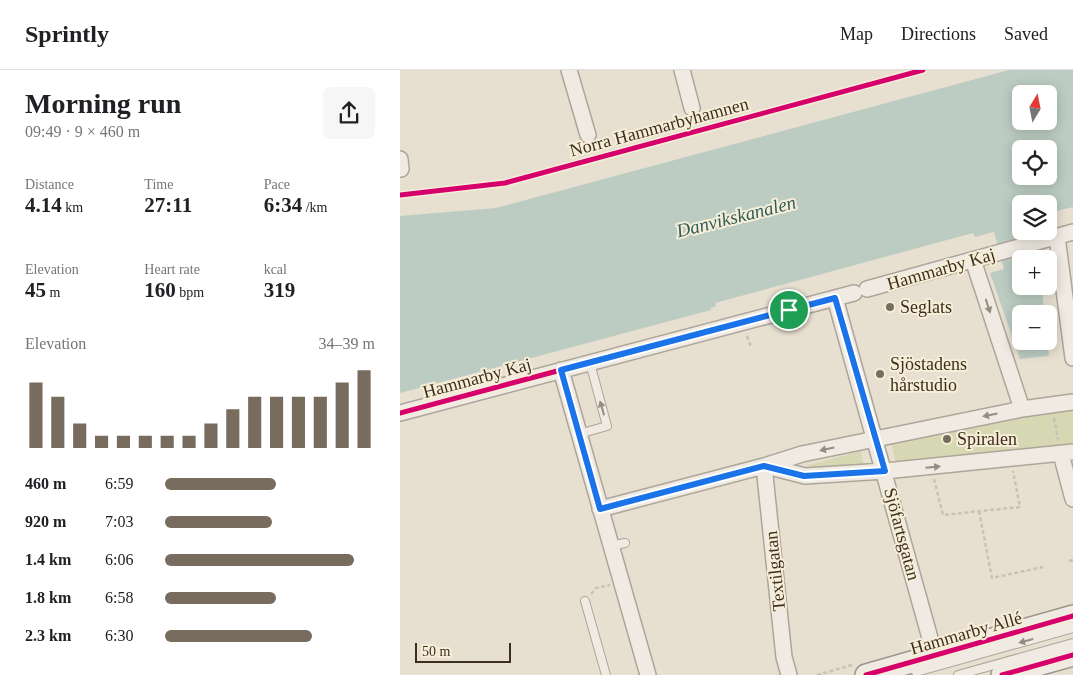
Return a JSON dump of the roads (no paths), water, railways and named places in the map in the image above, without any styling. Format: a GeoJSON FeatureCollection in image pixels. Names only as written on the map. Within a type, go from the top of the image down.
{"type":"FeatureCollection","features":[{"type":"Feature","properties":{"kind":"street"},"geometry":{"type":"LineString","coordinates":[[569,70],[588,135]]}},
{"type":"Feature","properties":{"kind":"street"},"geometry":{"type":"LineString","coordinates":[[682,70],[692,108]]}},
{"type":"Feature","properties":{"kind":"street","name":"Hammarby Kaj"},"geometry":{"type":"LineString","coordinates":[[1057,237],[1073,232]]}},
{"type":"Feature","properties":{"kind":"street"},"geometry":{"type":"LineString","coordinates":[[1057,237],[1073,358]]}},
{"type":"Feature","properties":{"kind":"street","name":"Hammarby Kaj"},"geometry":{"type":"LineString","coordinates":[[400,413],[835,298],[1045,240]]}},
{"type":"Feature","properties":{"kind":"street"},"geometry":{"type":"LineString","coordinates":[[973,260],[1022,409]]}},
{"type":"Feature","properties":{"kind":"street","name":"Sjöfartsgatan"},"geometry":{"type":"LineString","coordinates":[[835,298],[885,471],[935,656]]}},
{"type":"Feature","properties":{"kind":"street"},"geometry":{"type":"LineString","coordinates":[[561,370],[600,509],[618,545],[648,675]]}},
{"type":"Feature","properties":{"kind":"street"},"geometry":{"type":"LineString","coordinates":[[600,509],[764,466],[802,454],[1022,409],[1073,402]]}},
{"type":"Feature","properties":{"kind":"street"},"geometry":{"type":"LineString","coordinates":[[764,466],[804,476],[932,467],[1067,453],[1073,499]]}},
{"type":"Feature","properties":{"kind":"street","name":"Textilgatan"},"geometry":{"type":"LineString","coordinates":[[764,466],[784,657],[789,675]]}},
{"type":"Feature","properties":{"kind":"street","name":"Hammarby Allé"},"geometry":{"type":"LineString","coordinates":[[866,675],[1073,616]]}},
{"type":"Feature","properties":{"kind":"street"},"geometry":{"type":"LineString","coordinates":[[1002,675],[1073,655]]}},
{"type":"Feature","properties":{"kind":"lane"},"geometry":{"type":"LineString","coordinates":[[579,434],[607,426],[590,363]]}},
{"type":"Feature","properties":{"kind":"lane"},"geometry":{"type":"LineString","coordinates":[[585,601],[606,675]]}},
{"type":"Feature","properties":{"kind":"lane"},"geometry":{"type":"LineString","coordinates":[[904,675],[1073,628]]}},
{"type":"Feature","properties":{"kind":"lane"},"geometry":{"type":"LineString","coordinates":[[958,675],[1073,643]]}},
{"type":"Feature","properties":{"kind":"water","name":"Danvikskanalen"},"geometry":{"type":"Polygon","coordinates":[[[1009,70],[1073,70],[1073,207],[1057,211],[1057,195],[1012,195],[1012,240],[1015,240],[1018,250],[1012,250],[1012,295],[1043,295],[1043,305],[1012,305],[1012,336],[990,273],[1004,269],[994,232],[975,237],[973,233],[715,303],[716,306],[711,308],[711,310],[400,393],[400,216],[496,208],[1009,70]]]}},
{"type":"Feature","properties":{"kind":"water"},"geometry":{"type":"Polygon","coordinates":[[[1017,350],[1048,350],[1049,356],[1020,359],[1017,350]]]}},
{"type":"Feature","properties":{"kind":"place","name":"Seglats"},"geometry":{"type":"Point","coordinates":[890,307]}},
{"type":"Feature","properties":{"kind":"place","name":"Sjöstadens hårstudio"},"geometry":{"type":"Point","coordinates":[880,374]}},
{"type":"Feature","properties":{"kind":"place","name":"Spiralen"},"geometry":{"type":"Point","coordinates":[947,439]}}]}
